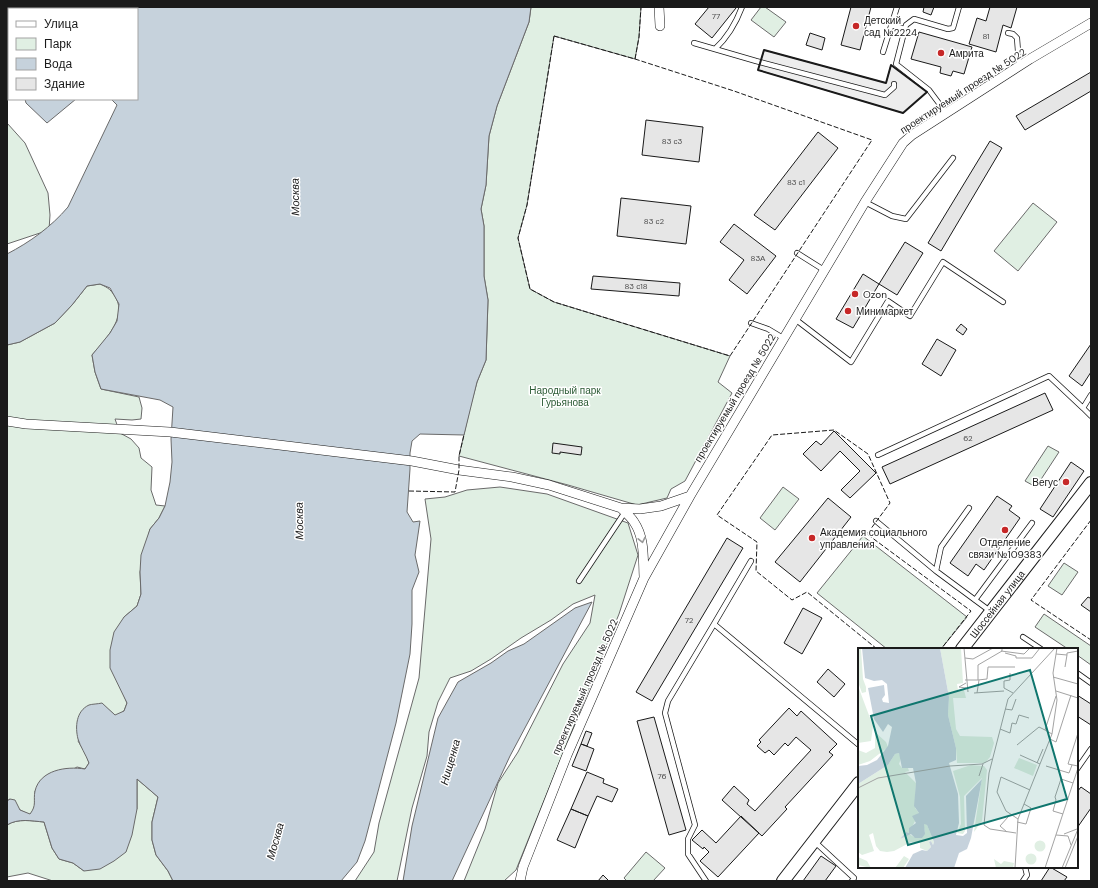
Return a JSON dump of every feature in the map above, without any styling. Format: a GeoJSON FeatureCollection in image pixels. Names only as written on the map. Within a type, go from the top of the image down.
{"type":"FeatureCollection","features":[{"type":"Feature","properties":{"kind":"main road","name":"Шоссейная улица"},"geometry":{"type":"LineString","coordinates":[[963,648],[1091,482]]}},
{"type":"Feature","properties":{"kind":"main road"},"geometry":{"type":"LineString","coordinates":[[783,881],[858,785]]}},
{"type":"Feature","properties":{"kind":"street"},"geometry":{"type":"LineString","coordinates":[[659,7],[660,26]]}},
{"type":"Feature","properties":{"kind":"street","name":"проектируемый проезд № 5022"},"geometry":{"type":"LineString","coordinates":[[520,881],[523,868],[567,755],[644,578],[690,496],[794,319],[864,202],[903,143],[912,135],[947,114],[1019,66],[1091,23]]}},
{"type":"Feature","properties":{"kind":"street"},"geometry":{"type":"LineString","coordinates":[[7,421],[26,424],[170,432],[412,461],[459,470],[512,477],[549,485],[623,510],[662,506],[690,496]]}},
{"type":"Feature","properties":{"kind":"street"},"geometry":{"type":"LineString","coordinates":[[623,510],[633,520],[640,532],[643,547],[644,578]]}},
{"type":"Feature","properties":{"kind":"lane"},"geometry":{"type":"LineString","coordinates":[[715,49],[724,40],[738,20],[742,7]]}},
{"type":"Feature","properties":{"kind":"lane"},"geometry":{"type":"LineString","coordinates":[[883,52],[897,7]]}},
{"type":"Feature","properties":{"kind":"lane"},"geometry":{"type":"LineString","coordinates":[[947,114],[929,90],[896,64],[906,25],[914,19],[953,28],[959,7]]}},
{"type":"Feature","properties":{"kind":"lane"},"geometry":{"type":"LineString","coordinates":[[892,25],[904,29]]}},
{"type":"Feature","properties":{"kind":"lane"},"geometry":{"type":"LineString","coordinates":[[1008,33],[1013,34],[1017,38],[1019,66]]}},
{"type":"Feature","properties":{"kind":"lane"},"geometry":{"type":"LineString","coordinates":[[694,44],[885,95],[894,87],[894,84]]}},
{"type":"Feature","properties":{"kind":"lane"},"geometry":{"type":"LineString","coordinates":[[864,202],[892,216],[906,219],[953,158]]}},
{"type":"Feature","properties":{"kind":"lane"},"geometry":{"type":"LineString","coordinates":[[797,254],[824,270]]}},
{"type":"Feature","properties":{"kind":"lane"},"geometry":{"type":"LineString","coordinates":[[794,319],[851,362],[888,301],[910,316],[943,262],[1003,302]]}},
{"type":"Feature","properties":{"kind":"lane"},"geometry":{"type":"LineString","coordinates":[[751,324],[768,329],[783,338]]}},
{"type":"Feature","properties":{"kind":"lane"},"geometry":{"type":"LineString","coordinates":[[878,455],[1049,376],[1091,416]]}},
{"type":"Feature","properties":{"kind":"lane"},"geometry":{"type":"LineString","coordinates":[[1082,408],[1091,395]]}},
{"type":"Feature","properties":{"kind":"lane"},"geometry":{"type":"LineString","coordinates":[[936,571],[941,547],[969,508]]}},
{"type":"Feature","properties":{"kind":"lane"},"geometry":{"type":"LineString","coordinates":[[579,581],[623,510]]}},
{"type":"Feature","properties":{"kind":"lane"},"geometry":{"type":"LineString","coordinates":[[876,521],[936,571],[990,611]]}},
{"type":"Feature","properties":{"kind":"lane"},"geometry":{"type":"LineString","coordinates":[[975,600],[1032,523]]}},
{"type":"Feature","properties":{"kind":"lane"},"geometry":{"type":"LineString","coordinates":[[706,881],[688,854],[688,839],[695,825],[665,713],[668,700],[751,561]]}},
{"type":"Feature","properties":{"kind":"lane"},"geometry":{"type":"LineString","coordinates":[[714,624],[858,744]]}},
{"type":"Feature","properties":{"kind":"lane"},"geometry":{"type":"LineString","coordinates":[[1023,637],[1040,648]]}},
{"type":"Feature","properties":{"kind":"lane"},"geometry":{"type":"LineString","coordinates":[[1078,674],[1091,683]]}},
{"type":"Feature","properties":{"kind":"lane"},"geometry":{"type":"LineString","coordinates":[[1078,768],[1091,749]]}},
{"type":"Feature","properties":{"kind":"lane"},"geometry":{"type":"LineString","coordinates":[[814,840],[854,878],[852,881]]}},
{"type":"Feature","properties":{"kind":"lane"},"geometry":{"type":"LineString","coordinates":[[1023,881],[1027,875],[1025,868]]}},
{"type":"Feature","properties":{"kind":"green space","name":"Народный парк Гурьянова"},"geometry":{"type":"Polygon","coordinates":[[[531,7],[641,7],[639,37],[635,59],[554,36],[527,205],[518,238],[530,289],[554,302],[730,356],[718,382],[732,393],[685,481],[671,489],[667,498],[637,505],[459,456],[477,382],[486,360],[488,300],[484,276],[484,226],[481,209],[486,185],[489,136],[497,106],[529,22],[531,7]]]}},
{"type":"Feature","properties":{"kind":"green space"},"geometry":{"type":"Polygon","coordinates":[[[761,7],[765,7],[786,22],[774,37],[751,20],[761,7]]]}},
{"type":"Feature","properties":{"kind":"green space"},"geometry":{"type":"Polygon","coordinates":[[[7,123],[25,143],[48,193],[50,215],[49,230],[7,244],[7,123]]]}},
{"type":"Feature","properties":{"kind":"green space"},"geometry":{"type":"Polygon","coordinates":[[[1033,203],[1057,222],[1018,271],[994,251],[1033,203]]]}},
{"type":"Feature","properties":{"kind":"green space"},"geometry":{"type":"Polygon","coordinates":[[[100,284],[113,293],[119,306],[119,313],[113,329],[92,355],[95,372],[101,389],[139,397],[142,408],[141,419],[115,419],[120,433],[131,439],[139,448],[141,458],[152,467],[151,490],[156,505],[165,506],[159,518],[150,529],[140,572],[141,594],[137,606],[124,617],[123,693],[127,703],[124,711],[116,716],[102,704],[78,741],[86,754],[89,763],[85,769],[77,767],[35,791],[35,808],[30,815],[20,810],[10,799],[7,801],[7,345],[20,342],[55,323],[87,286],[100,284]]]}},
{"type":"Feature","properties":{"kind":"green space"},"geometry":{"type":"Polygon","coordinates":[[[1048,446],[1059,452],[1036,487],[1025,481],[1048,446]]]}},
{"type":"Feature","properties":{"kind":"green space"},"geometry":{"type":"Polygon","coordinates":[[[500,487],[547,494],[628,523],[638,555],[619,614],[516,870],[504,881],[464,881],[485,829],[498,783],[518,752],[563,664],[590,623],[595,595],[573,604],[551,620],[471,671],[450,678],[438,702],[429,732],[427,756],[412,808],[397,881],[355,881],[374,852],[379,823],[419,678],[431,539],[425,499],[445,497],[467,490],[500,487]]]}},
{"type":"Feature","properties":{"kind":"green space"},"geometry":{"type":"Polygon","coordinates":[[[783,487],[799,499],[775,530],[760,518],[783,487]]]}},
{"type":"Feature","properties":{"kind":"green space"},"geometry":{"type":"Polygon","coordinates":[[[863,536],[967,617],[942,648],[886,648],[817,593],[863,536]]]}},
{"type":"Feature","properties":{"kind":"green space"},"geometry":{"type":"Polygon","coordinates":[[[1064,563],[1078,572],[1062,595],[1048,586],[1064,563]]]}},
{"type":"Feature","properties":{"kind":"green space"},"geometry":{"type":"Polygon","coordinates":[[[1044,614],[1091,646],[1091,665],[1078,656],[1078,648],[1066,648],[1035,627],[1044,614]]]}},
{"type":"Feature","properties":{"kind":"green space"},"geometry":{"type":"Polygon","coordinates":[[[137,779],[158,797],[152,822],[152,840],[156,855],[168,871],[173,881],[53,881],[28,873],[7,877],[7,825],[16,821],[44,822],[52,848],[59,859],[73,863],[84,871],[137,809],[137,779]]]}},
{"type":"Feature","properties":{"kind":"green space"},"geometry":{"type":"Polygon","coordinates":[[[646,852],[665,868],[653,881],[627,881],[624,878],[646,852]]]}},
{"type":"Feature","properties":{"kind":"shaded area"},"geometry":{"type":"Polygon","coordinates":[[[764,50],[886,83],[891,65],[927,92],[903,113],[758,70],[764,50]]]}},
{"type":"Feature","properties":{"kind":"water","name":"Москва"},"geometry":{"type":"Polygon","coordinates":[[[531,7],[529,22],[497,106],[489,136],[486,185],[481,209],[484,226],[484,276],[488,300],[486,360],[477,382],[464,435],[420,434],[412,441],[407,512],[413,522],[420,521],[415,555],[419,572],[412,590],[410,654],[396,723],[365,841],[357,862],[341,881],[173,881],[168,871],[156,855],[152,840],[152,822],[158,797],[137,779],[137,809],[132,835],[126,852],[100,869],[84,871],[73,863],[59,859],[52,848],[44,822],[16,821],[7,825],[7,801],[10,799],[15,800],[20,810],[30,814],[34,805],[35,791],[42,778],[62,769],[85,769],[89,763],[79,742],[77,734],[77,725],[81,711],[89,705],[102,703],[115,715],[124,711],[127,703],[110,668],[110,650],[114,632],[124,617],[137,606],[141,594],[141,555],[150,529],[159,518],[165,506],[172,462],[171,439],[173,407],[160,400],[101,389],[95,372],[92,355],[110,333],[117,321],[119,304],[110,288],[100,284],[87,286],[55,323],[20,342],[7,345],[7,254],[40,234],[68,207],[117,105],[112,100],[138,100],[138,8],[15,8],[531,7]]]}},
{"type":"Feature","properties":{"kind":"water"},"geometry":{"type":"Polygon","coordinates":[[[25,100],[75,100],[47,123],[26,103],[25,100]]]}},
{"type":"Feature","properties":{"kind":"water","name":"Нищенка"},"geometry":{"type":"Polygon","coordinates":[[[592,602],[510,756],[452,881],[403,881],[412,826],[438,718],[458,682],[491,663],[508,651],[524,644],[575,608],[592,602]]]}},
{"type":"Feature","properties":{"kind":"building"},"geometry":{"type":"Polygon","coordinates":[[[709,7],[736,8],[712,38],[695,24],[709,7]]]}},
{"type":"Feature","properties":{"kind":"building","name":"Детский сад №2224"},"geometry":{"type":"Polygon","coordinates":[[[851,7],[871,7],[860,50],[841,45],[851,7]]]}},
{"type":"Feature","properties":{"kind":"building"},"geometry":{"type":"Polygon","coordinates":[[[924,7],[934,7],[931,15],[923,12],[924,7]]]}},
{"type":"Feature","properties":{"kind":"building"},"geometry":{"type":"Polygon","coordinates":[[[990,7],[1017,7],[1011,28],[1003,25],[996,52],[969,44],[977,18],[986,21],[990,7]]]}},
{"type":"Feature","properties":{"kind":"building","name":"Амрита"},"geometry":{"type":"Polygon","coordinates":[[[919,32],[972,47],[964,74],[953,71],[951,76],[940,73],[941,67],[911,59],[919,32]]]}},
{"type":"Feature","properties":{"kind":"building"},"geometry":{"type":"Polygon","coordinates":[[[810,33],[825,38],[822,50],[806,45],[810,33]]]}},
{"type":"Feature","properties":{"kind":"building"},"geometry":{"type":"Polygon","coordinates":[[[1091,72],[1091,91],[1025,130],[1016,116],[1091,72]]]}},
{"type":"Feature","properties":{"kind":"building"},"geometry":{"type":"Polygon","coordinates":[[[646,120],[703,127],[699,162],[642,155],[646,120]]]}},
{"type":"Feature","properties":{"kind":"building"},"geometry":{"type":"Polygon","coordinates":[[[818,132],[838,148],[775,230],[754,215],[818,132]]]}},
{"type":"Feature","properties":{"kind":"building"},"geometry":{"type":"Polygon","coordinates":[[[990,141],[1002,148],[941,251],[928,243],[990,141]]]}},
{"type":"Feature","properties":{"kind":"building"},"geometry":{"type":"Polygon","coordinates":[[[621,198],[691,206],[686,244],[617,236],[621,198]]]}},
{"type":"Feature","properties":{"kind":"building"},"geometry":{"type":"Polygon","coordinates":[[[734,224],[776,256],[747,294],[729,280],[744,260],[720,242],[734,224]]]}},
{"type":"Feature","properties":{"kind":"building"},"geometry":{"type":"Polygon","coordinates":[[[905,242],[923,253],[897,295],[879,284],[905,242]]]}},
{"type":"Feature","properties":{"kind":"building"},"geometry":{"type":"Polygon","coordinates":[[[863,274],[879,284],[853,328],[836,319],[863,274]]]}},
{"type":"Feature","properties":{"kind":"building"},"geometry":{"type":"Polygon","coordinates":[[[593,276],[680,283],[679,296],[591,289],[593,276]]]}},
{"type":"Feature","properties":{"kind":"building"},"geometry":{"type":"Polygon","coordinates":[[[961,324],[967,329],[963,335],[956,330],[961,324]]]}},
{"type":"Feature","properties":{"kind":"building"},"geometry":{"type":"Polygon","coordinates":[[[937,339],[956,350],[941,376],[922,364],[937,339]]]}},
{"type":"Feature","properties":{"kind":"building"},"geometry":{"type":"Polygon","coordinates":[[[1091,344],[1091,372],[1082,386],[1069,376],[1091,344]]]}},
{"type":"Feature","properties":{"kind":"building"},"geometry":{"type":"Polygon","coordinates":[[[1045,393],[1053,410],[890,484],[882,467],[1045,393]]]}},
{"type":"Feature","properties":{"kind":"building"},"geometry":{"type":"Polygon","coordinates":[[[834,431],[876,473],[850,498],[841,490],[860,471],[840,451],[821,471],[803,454],[816,441],[821,445],[834,431]]]}},
{"type":"Feature","properties":{"kind":"building"},"geometry":{"type":"Polygon","coordinates":[[[553,443],[582,447],[581,455],[560,452],[560,454],[552,453],[553,443]]]}},
{"type":"Feature","properties":{"kind":"building"},"geometry":{"type":"Polygon","coordinates":[[[1071,462],[1084,471],[1053,517],[1040,509],[1071,462]]]}},
{"type":"Feature","properties":{"kind":"building"},"geometry":{"type":"Polygon","coordinates":[[[997,496],[1012,506],[1009,510],[1020,518],[984,570],[976,564],[968,576],[950,563],[997,496]]]}},
{"type":"Feature","properties":{"kind":"building"},"geometry":{"type":"Polygon","coordinates":[[[828,498],[851,517],[800,582],[775,562],[828,498]]]}},
{"type":"Feature","properties":{"kind":"building"},"geometry":{"type":"Polygon","coordinates":[[[727,538],[743,548],[652,701],[636,692],[727,538]]]}},
{"type":"Feature","properties":{"kind":"building"},"geometry":{"type":"Polygon","coordinates":[[[1088,597],[1091,597],[1091,612],[1081,605],[1088,597]]]}},
{"type":"Feature","properties":{"kind":"building"},"geometry":{"type":"Polygon","coordinates":[[[803,608],[822,618],[802,654],[784,643],[803,608]]]}},
{"type":"Feature","properties":{"kind":"building"},"geometry":{"type":"Polygon","coordinates":[[[828,669],[845,684],[834,697],[817,682],[828,669]]]}},
{"type":"Feature","properties":{"kind":"building"},"geometry":{"type":"Polygon","coordinates":[[[1078,696],[1091,704],[1091,725],[1078,717],[1078,696]]]}},
{"type":"Feature","properties":{"kind":"building"},"geometry":{"type":"Polygon","coordinates":[[[789,708],[797,716],[801,711],[837,744],[829,752],[833,755],[785,807],[787,809],[762,836],[722,800],[734,786],[749,800],[747,804],[755,811],[811,750],[796,737],[788,746],[785,743],[774,755],[769,750],[765,753],[757,746],[761,742],[759,740],[789,708]]]}},
{"type":"Feature","properties":{"kind":"building"},"geometry":{"type":"Polygon","coordinates":[[[654,717],[686,830],[669,835],[637,721],[654,717]]]}},
{"type":"Feature","properties":{"kind":"building"},"geometry":{"type":"Polygon","coordinates":[[[586,731],[592,733],[587,746],[581,744],[586,731]]]}},
{"type":"Feature","properties":{"kind":"building"},"geometry":{"type":"Polygon","coordinates":[[[581,744],[594,749],[586,771],[572,766],[581,744]]]}},
{"type":"Feature","properties":{"kind":"building"},"geometry":{"type":"Polygon","coordinates":[[[587,772],[604,779],[603,783],[618,789],[612,802],[597,796],[588,816],[571,809],[587,772]]]}},
{"type":"Feature","properties":{"kind":"building"},"geometry":{"type":"Polygon","coordinates":[[[1081,787],[1091,794],[1091,808],[1078,827],[1078,791],[1081,787]]]}},
{"type":"Feature","properties":{"kind":"building"},"geometry":{"type":"Polygon","coordinates":[[[571,809],[588,816],[575,848],[557,840],[571,809]]]}},
{"type":"Feature","properties":{"kind":"building"},"geometry":{"type":"Polygon","coordinates":[[[741,816],[759,833],[718,877],[700,861],[709,852],[704,847],[703,849],[692,840],[702,830],[716,843],[741,816]]]}},
{"type":"Feature","properties":{"kind":"building"},"geometry":{"type":"Polygon","coordinates":[[[821,856],[836,866],[825,881],[803,881],[821,856]]]}},
{"type":"Feature","properties":{"kind":"building"},"geometry":{"type":"Polygon","coordinates":[[[1049,868],[1067,877],[1064,881],[1041,881],[1049,868]]]}},
{"type":"Feature","properties":{"kind":"building"},"geometry":{"type":"Polygon","coordinates":[[[603,875],[609,881],[598,881],[603,875]]]}},
{"type":"Feature","properties":{"kind":"fence"},"geometry":{"type":"LineString","coordinates":[[635,59],[639,37],[641,7]]}},
{"type":"Feature","properties":{"kind":"fence"},"geometry":{"type":"LineString","coordinates":[[554,36],[635,59],[734,91],[872,140],[730,356],[554,302],[530,289],[518,238],[527,205],[554,36]]}},
{"type":"Feature","properties":{"kind":"fence"},"geometry":{"type":"LineString","coordinates":[[876,648],[807,592],[792,600],[756,571],[757,542],[717,515],[772,435],[834,430],[868,454],[890,503],[867,534],[971,611],[942,648]]}},
{"type":"Feature","properties":{"kind":"fence"},"geometry":{"type":"LineString","coordinates":[[409,491],[455,492],[459,470],[459,456],[464,435]]}},
{"type":"Feature","properties":{"kind":"fence"},"geometry":{"type":"LineString","coordinates":[[1091,520],[1031,600],[1091,640]]}},
{"type":"Feature","properties":{"kind":"wall"},"geometry":{"type":"LineString","coordinates":[[764,50],[886,83],[891,65],[927,92],[903,113],[758,70],[764,50]]}},
{"type":"Feature","properties":{"kind":"place","name":"Детский сад №2224"},"geometry":{"type":"Point","coordinates":[856,26]}},
{"type":"Feature","properties":{"kind":"place","name":"Амрита"},"geometry":{"type":"Point","coordinates":[941,53]}},
{"type":"Feature","properties":{"kind":"place","name":"Ozon"},"geometry":{"type":"Point","coordinates":[855,294]}},
{"type":"Feature","properties":{"kind":"place","name":"Минимаркет"},"geometry":{"type":"Point","coordinates":[848,311]}},
{"type":"Feature","properties":{"kind":"place","name":"Вегус"},"geometry":{"type":"Point","coordinates":[1066,482]}},
{"type":"Feature","properties":{"kind":"place","name":"Отделение связи №109383"},"geometry":{"type":"Point","coordinates":[1005,530]}},
{"type":"Feature","properties":{"kind":"place","name":"Академия социального управления"},"geometry":{"type":"Point","coordinates":[812,538]}}]}
